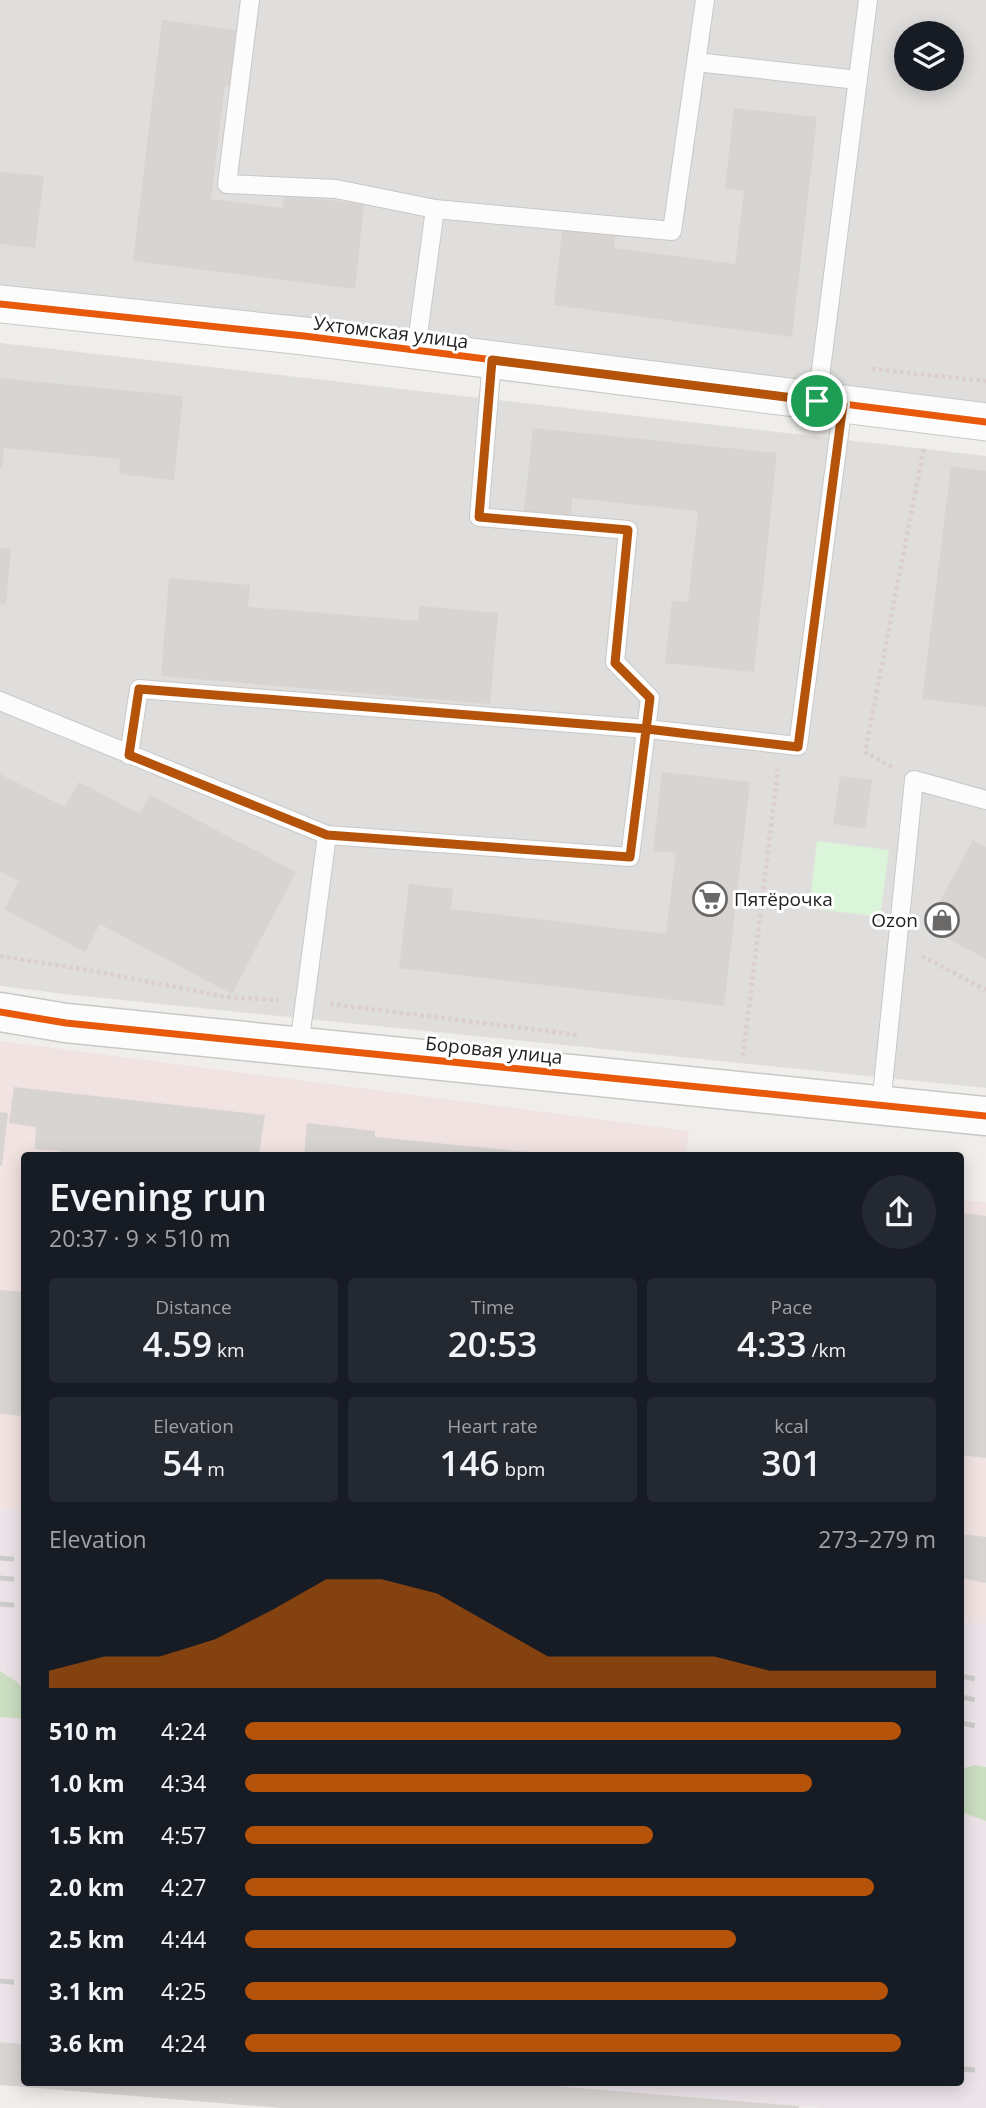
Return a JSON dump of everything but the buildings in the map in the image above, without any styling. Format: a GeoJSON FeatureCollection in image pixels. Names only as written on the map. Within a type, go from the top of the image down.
{"type":"FeatureCollection","features":[{"type":"Feature","properties":{"kind":"street","name":"Ухтомская улица"},"geometry":{"type":"LineString","coordinates":[[0,304],[291,335],[986,422]]}},
{"type":"Feature","properties":{"kind":"street","name":"Боровая улица"},"geometry":{"type":"LineString","coordinates":[[0,1012],[66,1023],[986,1116]]}},
{"type":"Feature","properties":{"kind":"lane"},"geometry":{"type":"LineString","coordinates":[[250,0],[227,184],[336,189],[435,209],[672,231],[705,0]]}},
{"type":"Feature","properties":{"kind":"lane"},"geometry":{"type":"LineString","coordinates":[[129,755],[139,689],[647,729],[798,747],[858,80],[869,0]]}},
{"type":"Feature","properties":{"kind":"lane"},"geometry":{"type":"LineString","coordinates":[[696,62],[858,80]]}},
{"type":"Feature","properties":{"kind":"lane"},"geometry":{"type":"LineString","coordinates":[[416,350],[435,209]]}},
{"type":"Feature","properties":{"kind":"lane"},"geometry":{"type":"LineString","coordinates":[[0,701],[327,835],[630,857],[650,698],[615,663],[628,530],[479,517],[492,360]]}},
{"type":"Feature","properties":{"kind":"lane"},"geometry":{"type":"LineString","coordinates":[[881,1105],[914,780],[986,800]]}},
{"type":"Feature","properties":{"kind":"lane"},"geometry":{"type":"LineString","coordinates":[[299,1046],[327,835]]}},
{"type":"Feature","properties":{"kind":"path"},"geometry":{"type":"LineString","coordinates":[[934,375],[986,381]]}},
{"type":"Feature","properties":{"kind":"path"},"geometry":{"type":"LineString","coordinates":[[914,780],[865,752],[924,446]]}},
{"type":"Feature","properties":{"kind":"path"},"geometry":{"type":"LineString","coordinates":[[896,942],[986,990]]}},
{"type":"Feature","properties":{"kind":"path"},"geometry":{"type":"LineString","coordinates":[[0,956],[226,997],[305,1001]]}},
{"type":"Feature","properties":{"kind":"shaded area"},"geometry":{"type":"Polygon","coordinates":[[[0,0],[986,0],[986,407],[0,286],[0,0]]]}},
{"type":"Feature","properties":{"kind":"shaded area"},"geometry":{"type":"Polygon","coordinates":[[[0,343],[986,456],[986,1088],[0,986],[0,343]]]}},
{"type":"Feature","properties":{"kind":"shaded area"},"geometry":{"type":"Polygon","coordinates":[[[0,1041],[689,1131],[686,1152],[21,1152],[21,1511],[0,1509],[0,1041]]]}},
{"type":"Feature","properties":{"kind":"shaded area"},"geometry":{"type":"Polygon","coordinates":[[[964,1200],[986,1202],[986,1624],[964,1621],[964,1200]]]}},
{"type":"Feature","properties":{"kind":"shaded area"},"geometry":{"type":"Polygon","coordinates":[[[0,1509],[21,1511],[21,2044],[0,2042],[0,1509]]]}},
{"type":"Feature","properties":{"kind":"shaded area"},"geometry":{"type":"Polygon","coordinates":[[[964,1621],[986,1624],[986,2108],[824,2108],[543,2086],[964,2086],[964,1621]]]}},
{"type":"Feature","properties":{"kind":"green space"},"geometry":{"type":"Polygon","coordinates":[[[817,841],[889,850],[880,917],[809,908],[817,841]]]}},
{"type":"Feature","properties":{"kind":"green space"},"geometry":{"type":"Polygon","coordinates":[[[0,1671],[21,1687],[21,1719],[0,1717],[0,1671]]]}},
{"type":"Feature","properties":{"kind":"green space"},"geometry":{"type":"Polygon","coordinates":[[[975,1765],[986,1767],[986,1821],[964,1813],[964,1768],[975,1765]]]}},
{"type":"Feature","properties":{"kind":"railway"},"geometry":{"type":"LineString","coordinates":[[0,1558],[21,1560]]}},
{"type":"Feature","properties":{"kind":"railway"},"geometry":{"type":"LineString","coordinates":[[0,1578],[21,1580]]}},
{"type":"Feature","properties":{"kind":"railway"},"geometry":{"type":"LineString","coordinates":[[0,1604],[21,1606]]}},
{"type":"Feature","properties":{"kind":"railway"},"geometry":{"type":"LineString","coordinates":[[964,1677],[986,1681]]}},
{"type":"Feature","properties":{"kind":"railway"},"geometry":{"type":"LineString","coordinates":[[964,1698],[986,1702]]}},
{"type":"Feature","properties":{"kind":"railway"},"geometry":{"type":"LineString","coordinates":[[964,1724],[986,1728]]}},
{"type":"Feature","properties":{"kind":"railway"},"geometry":{"type":"LineString","coordinates":[[0,1981],[21,1983]]}},
{"type":"Feature","properties":{"kind":"railway"},"geometry":{"type":"LineString","coordinates":[[964,2069],[986,2071]]}},
{"type":"Feature","properties":{"kind":"cycle path"},"geometry":{"type":"LineString","coordinates":[[0,304],[304,336],[986,422]]}},
{"type":"Feature","properties":{"kind":"cycle path"},"geometry":{"type":"LineString","coordinates":[[0,1012],[66,1023],[986,1116]]}},
{"type":"Feature","properties":{"kind":"place","name":"Пятёрочка"},"geometry":{"type":"Point","coordinates":[710,899]}},
{"type":"Feature","properties":{"kind":"place","name":"Ozon"},"geometry":{"type":"Point","coordinates":[942,920]}},
{"type":"Feature","properties":{"kind":"route"},"geometry":{"type":"LineString","coordinates":[[817,401],[492,360],[479,517],[628,530],[615,663],[650,698],[647,729],[630,857],[327,835],[129,755],[139,689],[647,729],[798,747],[843,404],[817,401]]}}]}
